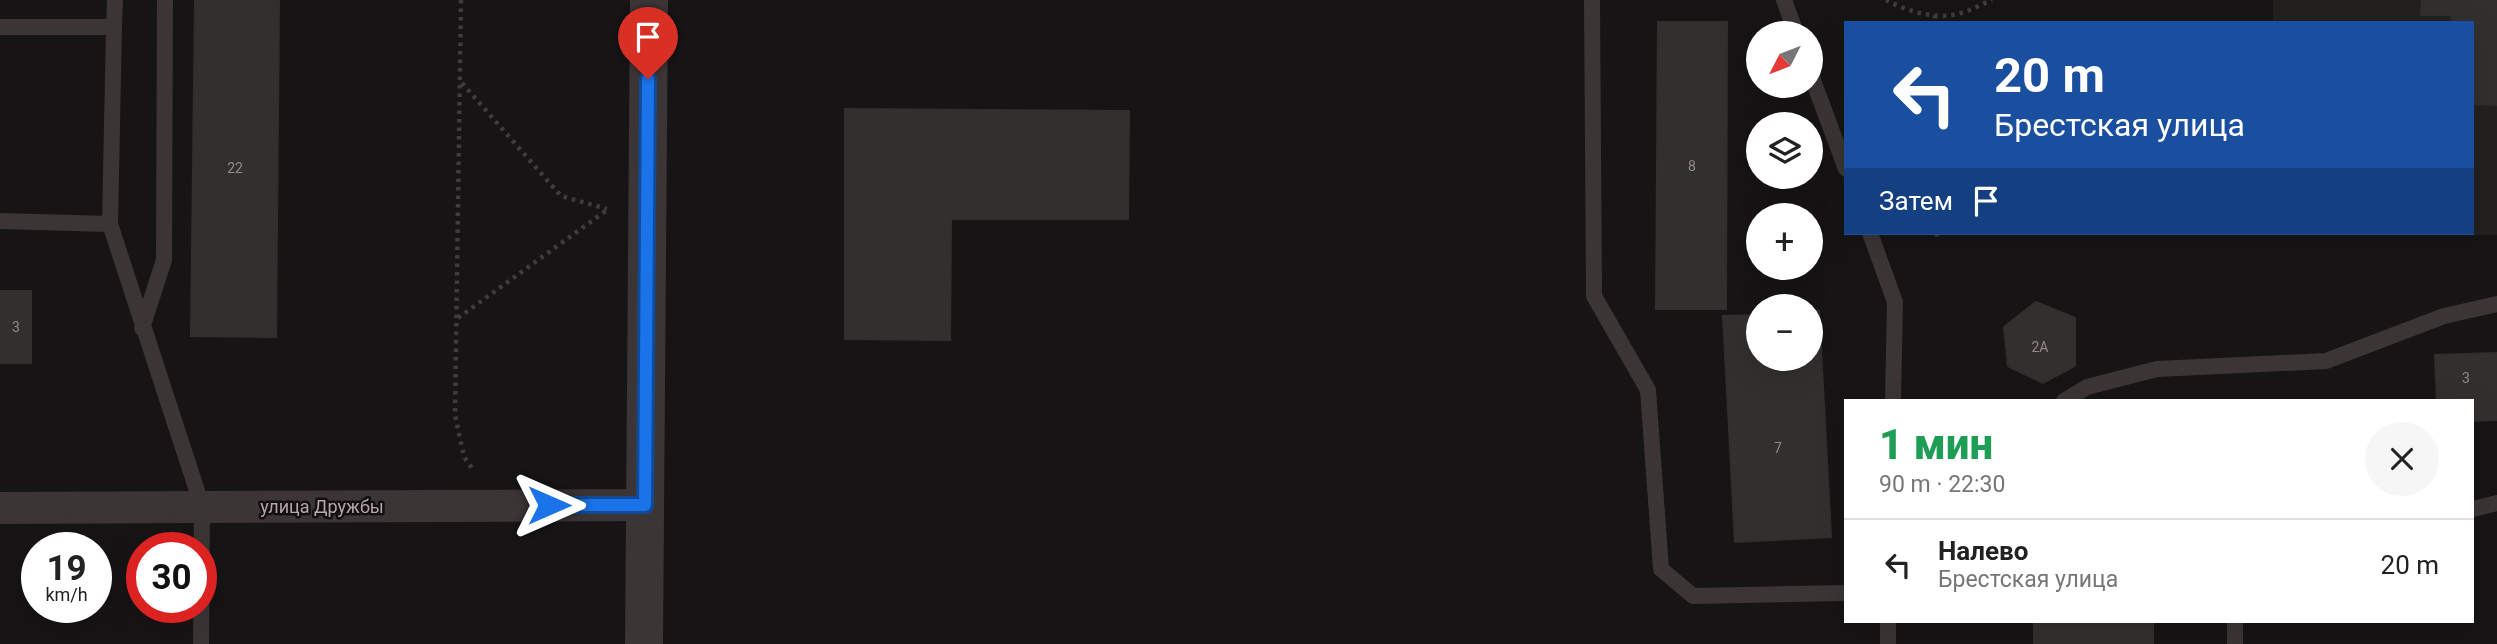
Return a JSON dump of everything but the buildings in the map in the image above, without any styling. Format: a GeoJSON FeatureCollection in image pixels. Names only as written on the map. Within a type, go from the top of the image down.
{"type":"FeatureCollection","features":[{"type":"Feature","properties":{"kind":"street"},"geometry":{"type":"LineString","coordinates":[[644,644],[649,0]]}},
{"type":"Feature","properties":{"kind":"street","name":"улица Дружбы"},"geometry":{"type":"LineString","coordinates":[[0,508],[645,505]]}},
{"type":"Feature","properties":{"kind":"lane"},"geometry":{"type":"LineString","coordinates":[[115,0],[110,224],[202,506],[201,644]]}},
{"type":"Feature","properties":{"kind":"lane"},"geometry":{"type":"LineString","coordinates":[[142,328],[164,260],[165,0]]}},
{"type":"Feature","properties":{"kind":"lane"},"geometry":{"type":"LineString","coordinates":[[1591,0],[1594,296],[1648,390],[1661,569],[1693,597],[1844,593]]}},
{"type":"Feature","properties":{"kind":"lane"},"geometry":{"type":"LineString","coordinates":[[1784,0],[1792,21]]}},
{"type":"Feature","properties":{"kind":"lane"},"geometry":{"type":"LineString","coordinates":[[0,27],[114,27]]}},
{"type":"Feature","properties":{"kind":"lane"},"geometry":{"type":"LineString","coordinates":[[1820,98],[1844,164]]}},
{"type":"Feature","properties":{"kind":"lane"},"geometry":{"type":"LineString","coordinates":[[0,221],[110,224]]}},
{"type":"Feature","properties":{"kind":"lane"},"geometry":{"type":"LineString","coordinates":[[1871,235],[1895,302],[1893,399]]}},
{"type":"Feature","properties":{"kind":"lane"},"geometry":{"type":"LineString","coordinates":[[2067,399],[2087,387],[2157,369],[2326,361],[2444,316],[2497,304]]}},
{"type":"Feature","properties":{"kind":"lane"},"geometry":{"type":"LineString","coordinates":[[2474,509],[2497,503]]}},
{"type":"Feature","properties":{"kind":"lane"},"geometry":{"type":"LineString","coordinates":[[1888,623],[1888,644]]}},
{"type":"Feature","properties":{"kind":"lane"},"geometry":{"type":"LineString","coordinates":[[2235,623],[2235,644]]}},
{"type":"Feature","properties":{"kind":"path"},"geometry":{"type":"LineString","coordinates":[[461,0],[455,415],[464,457],[501,505]]}},
{"type":"Feature","properties":{"kind":"path"},"geometry":{"type":"LineString","coordinates":[[1886,0],[1907,10],[1935,15],[1959,14],[1992,0]]}},
{"type":"Feature","properties":{"kind":"path"},"geometry":{"type":"LineString","coordinates":[[1935,15],[1935,21]]}},
{"type":"Feature","properties":{"kind":"path"},"geometry":{"type":"LineString","coordinates":[[457,318],[607,209],[561,196],[460,82]]}},
{"type":"Feature","properties":{"kind":"shaded area"},"geometry":{"type":"Polygon","coordinates":[[[2273,0],[2497,0],[2497,235],[2474,235],[2474,21],[2273,21],[2273,0]]]}},
{"type":"Feature","properties":{"kind":"route"},"geometry":{"type":"LineString","coordinates":[[549,505],[645,505],[648,79]]}}]}
